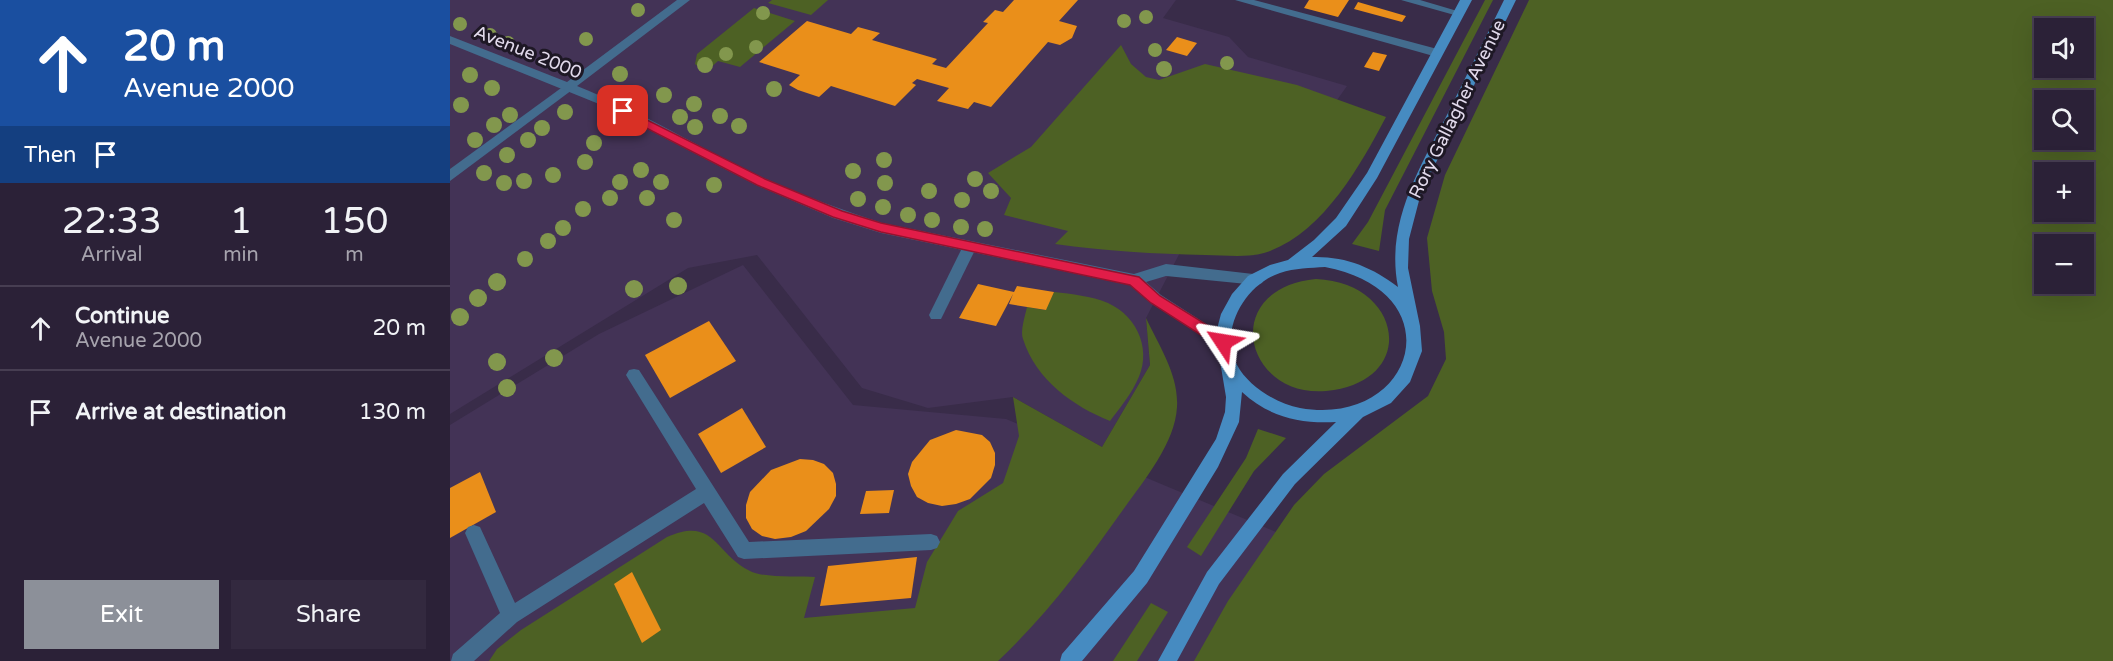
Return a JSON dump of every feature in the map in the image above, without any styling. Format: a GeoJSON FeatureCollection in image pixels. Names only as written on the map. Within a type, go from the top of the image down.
{"type":"FeatureCollection","features":[{"type":"Feature","properties":{"kind":"street"},"geometry":{"type":"LineString","coordinates":[[450,176],[684,0]]}},
{"type":"Feature","properties":{"kind":"street"},"geometry":{"type":"LineString","coordinates":[[1241,0],[1437,53]]}},
{"type":"Feature","properties":{"kind":"street"},"geometry":{"type":"LineString","coordinates":[[1407,0],[1458,13]]}},
{"type":"Feature","properties":{"kind":"street","name":"Rory Gallagher Avenue"},"geometry":{"type":"LineString","coordinates":[[1069,661],[1144,572],[1215,456],[1233,411],[1230,368],[1223,342],[1226,318],[1238,296],[1257,279],[1290,264],[1319,244],[1341,222],[1372,175],[1466,0]]}},
{"type":"Feature","properties":{"kind":"street","name":"Rory Gallagher Avenue"},"geometry":{"type":"LineString","coordinates":[[1230,368],[1246,389],[1261,400],[1297,416],[1328,418],[1357,412],[1385,398],[1405,376],[1414,351],[1413,326],[1401,268],[1402,239],[1414,193],[1510,0]]}},
{"type":"Feature","properties":{"kind":"street","name":"Avenue 2000"},"geometry":{"type":"LineString","coordinates":[[450,40],[603,101],[798,198],[881,228],[1134,280]]}},
{"type":"Feature","properties":{"kind":"street"},"geometry":{"type":"LineString","coordinates":[[936,315],[970,246]]}},
{"type":"Feature","properties":{"kind":"street","name":"Rory Gallagher Avenue"},"geometry":{"type":"LineString","coordinates":[[1290,264],[1316,261],[1343,264],[1367,273],[1388,286],[1404,304],[1413,326]]}},
{"type":"Feature","properties":{"kind":"street"},"geometry":{"type":"LineString","coordinates":[[1134,280],[1166,270],[1257,279]]}},
{"type":"Feature","properties":{"kind":"street"},"geometry":{"type":"LineString","coordinates":[[1134,280],[1156,299],[1223,342]]}},
{"type":"Feature","properties":{"kind":"street"},"geometry":{"type":"LineString","coordinates":[[634,375],[744,552],[931,542]]}},
{"type":"Feature","properties":{"kind":"street","name":"Rory Gallagher Avenue"},"geometry":{"type":"LineString","coordinates":[[1167,661],[1213,578],[1289,479],[1357,412]]}},
{"type":"Feature","properties":{"kind":"street"},"geometry":{"type":"LineString","coordinates":[[460,661],[510,616],[708,491]]}},
{"type":"Feature","properties":{"kind":"street"},"geometry":{"type":"LineString","coordinates":[[474,532],[510,616]]}},
{"type":"Feature","properties":{"kind":"shaded area"},"geometry":{"type":"Polygon","coordinates":[[[450,0],[1176,0],[1163,18],[1229,37],[1248,57],[1347,86],[1264,203],[1187,239],[1146,318],[1150,365],[1102,447],[1013,397],[928,408],[862,388],[757,255],[688,268],[450,414],[450,0]]]}},
{"type":"Feature","properties":{"kind":"shaded area"},"geometry":{"type":"Polygon","coordinates":[[[743,265],[853,405],[1006,419],[1584,661],[450,661],[450,425],[599,334],[743,265]]]}},
{"type":"Feature","properties":{"kind":"green space"},"geometry":{"type":"Polygon","coordinates":[[[772,0],[828,0],[811,15],[768,3],[772,0]]]}},
{"type":"Feature","properties":{"kind":"green space"},"geometry":{"type":"Polygon","coordinates":[[[1485,0],[1493,0],[1385,210],[1379,251],[1352,244],[1368,222],[1485,0]]]}},
{"type":"Feature","properties":{"kind":"green space"},"geometry":{"type":"Polygon","coordinates":[[[1529,0],[2113,0],[2113,661],[1194,661],[1228,601],[1294,505],[1324,474],[1428,396],[1446,359],[1444,332],[1432,291],[1427,238],[1445,175],[1529,0]]]}},
{"type":"Feature","properties":{"kind":"green space"},"geometry":{"type":"Polygon","coordinates":[[[754,8],[795,21],[740,67],[718,61],[706,72],[695,64],[697,54],[754,8]]]}},
{"type":"Feature","properties":{"kind":"green space"},"geometry":{"type":"Polygon","coordinates":[[[1121,45],[1131,64],[1146,77],[1159,80],[1205,64],[1297,85],[1386,117],[1351,177],[1321,215],[1285,244],[1264,253],[1242,256],[1168,254],[1055,244],[1068,231],[1004,215],[1011,198],[988,173],[1031,147],[1121,45]]]}},
{"type":"Feature","properties":{"kind":"green space"},"geometry":{"type":"Polygon","coordinates":[[[1316,279],[1344,284],[1366,296],[1381,312],[1388,330],[1388,350],[1379,367],[1361,381],[1334,390],[1304,390],[1280,380],[1263,364],[1254,344],[1254,322],[1264,303],[1284,287],[1316,279]]]}},
{"type":"Feature","properties":{"kind":"green space"},"geometry":{"type":"Polygon","coordinates":[[[1054,292],[1088,297],[1108,303],[1128,317],[1140,337],[1143,348],[1141,372],[1130,393],[1110,421],[1083,408],[1058,390],[1046,379],[1029,354],[1022,336],[1027,307],[1045,310],[1054,292]]]}},
{"type":"Feature","properties":{"kind":"green space"},"geometry":{"type":"Polygon","coordinates":[[[1146,318],[1167,361],[1175,384],[1177,407],[1171,434],[1150,473],[1081,568],[1033,625],[998,661],[489,661],[497,649],[521,630],[667,537],[683,532],[695,531],[705,534],[738,564],[750,571],[772,576],[815,577],[804,618],[915,608],[927,562],[958,511],[1003,483],[1019,436],[1013,397],[1102,447],[1150,365],[1146,318]]]}},
{"type":"Feature","properties":{"kind":"green space"},"geometry":{"type":"Polygon","coordinates":[[[1258,429],[1286,438],[1254,471],[1201,556],[1187,547],[1246,458],[1258,429]]]}},
{"type":"Feature","properties":{"kind":"green space"},"geometry":{"type":"Polygon","coordinates":[[[1151,603],[1168,612],[1137,661],[1113,661],[1151,603]]]}},
{"type":"Feature","properties":{"kind":"building"},"geometry":{"type":"Polygon","coordinates":[[[1014,0],[1078,0],[1059,21],[1077,26],[1072,38],[1060,45],[1048,42],[991,107],[974,102],[968,109],[937,101],[949,88],[917,79],[912,83],[916,85],[895,106],[831,86],[819,97],[789,85],[800,75],[759,62],[807,21],[851,34],[858,27],[880,33],[872,40],[937,59],[932,64],[946,68],[988,23],[983,22],[995,10],[1003,12],[1014,0]]]}},
{"type":"Feature","properties":{"kind":"building"},"geometry":{"type":"Polygon","coordinates":[[[1309,0],[1349,0],[1338,17],[1304,8],[1309,0]]]}},
{"type":"Feature","properties":{"kind":"building"},"geometry":{"type":"Polygon","coordinates":[[[1358,2],[1406,16],[1402,22],[1354,9],[1358,2]]]}},
{"type":"Feature","properties":{"kind":"building"},"geometry":{"type":"Polygon","coordinates":[[[1177,37],[1197,43],[1187,56],[1166,50],[1177,37]]]}},
{"type":"Feature","properties":{"kind":"building"},"geometry":{"type":"Polygon","coordinates":[[[1373,52],[1387,55],[1379,71],[1364,67],[1373,52]]]}},
{"type":"Feature","properties":{"kind":"building"},"geometry":{"type":"Polygon","coordinates":[[[978,284],[1014,292],[1017,286],[1054,292],[1046,310],[1009,304],[1013,294],[996,326],[959,318],[978,284]]]}},
{"type":"Feature","properties":{"kind":"building"},"geometry":{"type":"Polygon","coordinates":[[[709,321],[736,361],[670,398],[645,355],[709,321]]]}},
{"type":"Feature","properties":{"kind":"building"},"geometry":{"type":"Polygon","coordinates":[[[742,408],[766,447],[721,473],[698,434],[742,408]]]}},
{"type":"Feature","properties":{"kind":"building"},"geometry":{"type":"Polygon","coordinates":[[[956,430],[982,435],[990,442],[995,453],[995,465],[991,478],[970,499],[942,506],[928,503],[917,497],[911,486],[908,474],[912,462],[930,440],[956,430]]]}},
{"type":"Feature","properties":{"kind":"building"},"geometry":{"type":"Polygon","coordinates":[[[800,459],[824,464],[833,473],[836,496],[829,509],[806,531],[791,537],[775,539],[762,536],[752,529],[746,518],[746,505],[750,492],[771,470],[800,459]]]}},
{"type":"Feature","properties":{"kind":"building"},"geometry":{"type":"Polygon","coordinates":[[[480,472],[496,512],[450,538],[450,488],[480,472]]]}},
{"type":"Feature","properties":{"kind":"building"},"geometry":{"type":"Polygon","coordinates":[[[894,490],[889,513],[860,514],[866,491],[894,490]]]}},
{"type":"Feature","properties":{"kind":"building"},"geometry":{"type":"Polygon","coordinates":[[[917,557],[911,598],[820,606],[828,566],[917,557]]]}},
{"type":"Feature","properties":{"kind":"building"},"geometry":{"type":"Polygon","coordinates":[[[632,572],[661,630],[642,643],[614,584],[632,572]]]}},
{"type":"Feature","properties":{"kind":"route"},"geometry":{"type":"LineString","coordinates":[[623,111],[761,182],[838,214],[881,228],[1134,280],[1156,299],[1223,342]]}}]}
